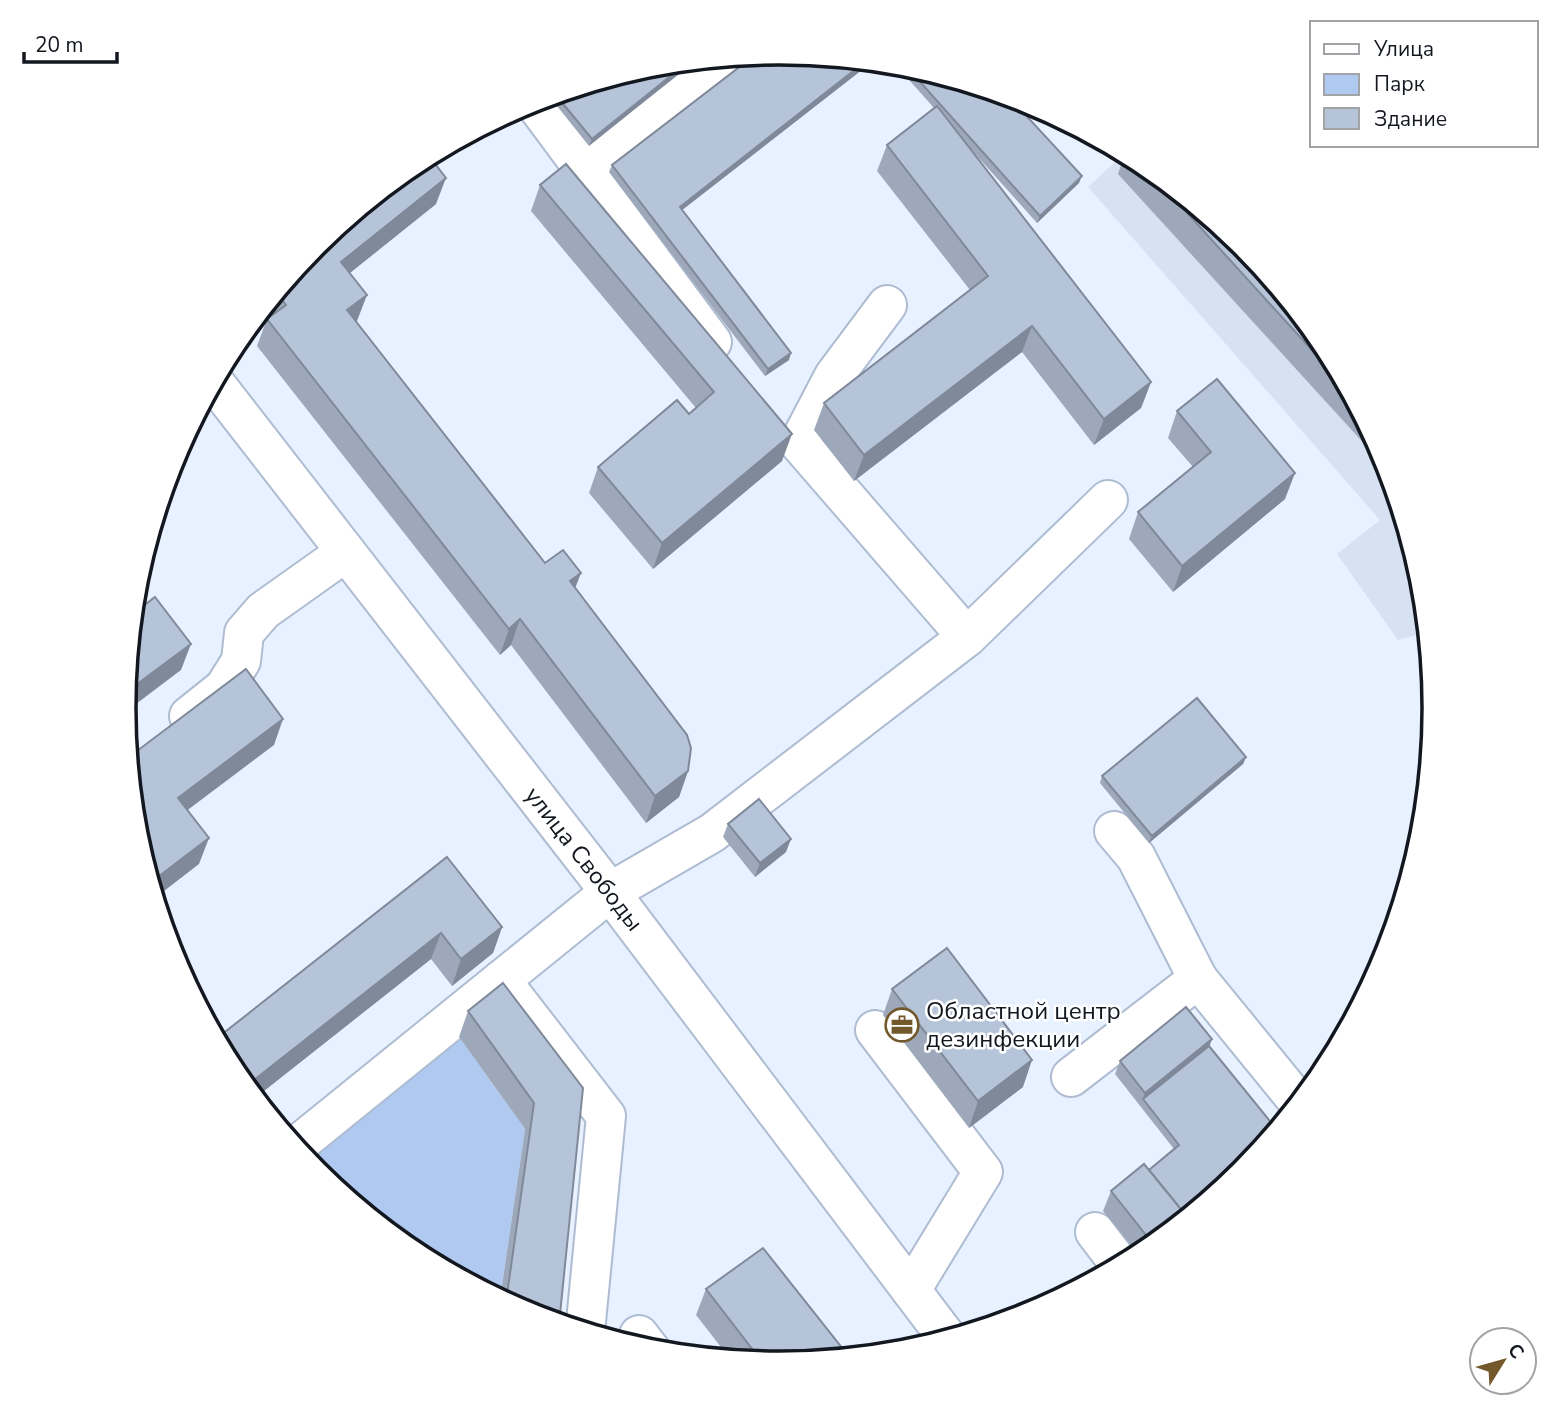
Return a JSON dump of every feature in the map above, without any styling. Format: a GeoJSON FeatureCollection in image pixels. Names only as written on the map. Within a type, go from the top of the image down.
{"type":"FeatureCollection","features":[{"type":"Feature","properties":{"kind":"street"},"geometry":{"type":"LineString","coordinates":[[586,171],[718,68]]}},
{"type":"Feature","properties":{"kind":"street"},"geometry":{"type":"LineString","coordinates":[[541,111],[712,342]]}},
{"type":"Feature","properties":{"kind":"street"},"geometry":{"type":"LineString","coordinates":[[887,305],[834,376],[799,443],[967,637]]}},
{"type":"Feature","properties":{"kind":"street","name":"улица Свободы"},"geometry":{"type":"LineString","coordinates":[[220,390],[610,892],[942,1331]]}},
{"type":"Feature","properties":{"kind":"street"},"geometry":{"type":"LineString","coordinates":[[303,1141],[610,892],[712,833],[967,637],[1108,500]]}},
{"type":"Feature","properties":{"kind":"street"},"geometry":{"type":"LineString","coordinates":[[158,740],[224,688],[241,661],[244,633],[263,611],[346,552]]}},
{"type":"Feature","properties":{"kind":"street"},"geometry":{"type":"LineString","coordinates":[[1114,831],[1136,857],[1198,979],[1293,1096]]}},
{"type":"Feature","properties":{"kind":"street"},"geometry":{"type":"LineString","coordinates":[[1071,1077],[1198,979]]}},
{"type":"Feature","properties":{"kind":"street"},"geometry":{"type":"LineString","coordinates":[[500,980],[606,1116],[586,1322]]}},
{"type":"Feature","properties":{"kind":"street"},"geometry":{"type":"LineString","coordinates":[[875,1030],[983,1172],[911,1290]]}},
{"type":"Feature","properties":{"kind":"street"},"geometry":{"type":"LineString","coordinates":[[1095,1232],[1115,1258]]}},
{"type":"Feature","properties":{"kind":"shaded area"},"geometry":{"type":"Polygon","coordinates":[[[1117,161],[1137,173],[1171,198],[1235,253],[1290,317],[1337,387],[1374,462],[1401,542],[1419,634],[1398,640],[1337,554],[1380,520],[1088,187],[1117,161]]]}},
{"type":"Feature","properties":{"kind":"green space"},"geometry":{"type":"Polygon","coordinates":[[[459,1037],[525,1129],[501,1289],[422,1244],[388,1219],[324,1164],[303,1141],[459,1037]]]}},
{"type":"Feature","properties":{"kind":"building"},"geometry":{"type":"Polygon","coordinates":[[[741,66],[822,66],[856,69],[680,207],[791,353],[768,369],[612,165],[741,66]]]}},
{"type":"Feature","properties":{"kind":"building"},"geometry":{"type":"Polygon","coordinates":[[[673,74],[592,139],[562,103],[613,87],[673,74]]]}},
{"type":"Feature","properties":{"kind":"building"},"geometry":{"type":"Polygon","coordinates":[[[919,80],[986,99],[1024,113],[1082,176],[1040,216],[919,80]]]}},
{"type":"Feature","properties":{"kind":"building"},"geometry":{"type":"Polygon","coordinates":[[[937,106],[1151,382],[1104,419],[1032,326],[864,455],[824,403],[988,276],[887,145],[937,106]]]}},
{"type":"Feature","properties":{"kind":"building"},"geometry":{"type":"Polygon","coordinates":[[[566,164],[792,434],[662,543],[598,467],[677,400],[689,414],[714,392],[540,185],[566,164]]]}},
{"type":"Feature","properties":{"kind":"building"},"geometry":{"type":"Polygon","coordinates":[[[436,165],[446,178],[341,262],[367,295],[347,310],[545,563],[563,550],[581,573],[570,581],[687,735],[691,748],[688,771],[655,796],[520,619],[509,629],[267,319],[286,305],[283,300],[324,253],[388,198],[436,165]]]}},
{"type":"Feature","properties":{"kind":"building"},"geometry":{"type":"Polygon","coordinates":[[[1181,206],[1235,253],[1290,317],[1320,358],[1181,206]]]}},
{"type":"Feature","properties":{"kind":"building"},"geometry":{"type":"Polygon","coordinates":[[[1217,379],[1295,473],[1182,566],[1138,512],[1211,452],[1177,411],[1217,379]]]}},
{"type":"Feature","properties":{"kind":"building"},"geometry":{"type":"Polygon","coordinates":[[[155,597],[191,644],[137,684],[141,624],[144,605],[155,597]]]}},
{"type":"Feature","properties":{"kind":"building"},"geometry":{"type":"Polygon","coordinates":[[[246,669],[283,719],[178,798],[209,838],[158,877],[148,834],[137,751],[246,669]]]}},
{"type":"Feature","properties":{"kind":"building"},"geometry":{"type":"Polygon","coordinates":[[[1197,698],[1246,757],[1152,836],[1102,776],[1197,698]]]}},
{"type":"Feature","properties":{"kind":"building"},"geometry":{"type":"Polygon","coordinates":[[[759,799],[791,839],[760,863],[728,824],[759,799]]]}},
{"type":"Feature","properties":{"kind":"building"},"geometry":{"type":"Polygon","coordinates":[[[447,857],[502,927],[461,959],[441,933],[254,1080],[224,1033],[447,857]]]}},
{"type":"Feature","properties":{"kind":"building"},"geometry":{"type":"Polygon","coordinates":[[[947,948],[1032,1060],[978,1101],[892,989],[947,948]]]}},
{"type":"Feature","properties":{"kind":"building"},"geometry":{"type":"Polygon","coordinates":[[[503,983],[583,1088],[560,1313],[507,1292],[534,1103],[468,1011],[503,983]]]}},
{"type":"Feature","properties":{"kind":"building"},"geometry":{"type":"Polygon","coordinates":[[[1186,1007],[1212,1039],[1145,1093],[1120,1061],[1186,1007]]]}},
{"type":"Feature","properties":{"kind":"building"},"geometry":{"type":"Polygon","coordinates":[[[1209,1046],[1271,1123],[1235,1164],[1182,1210],[1149,1170],[1179,1145],[1143,1099],[1209,1046]]]}},
{"type":"Feature","properties":{"kind":"building"},"geometry":{"type":"Polygon","coordinates":[[[1144,1164],[1182,1210],[1147,1236],[1111,1191],[1144,1164]]]}},
{"type":"Feature","properties":{"kind":"building"},"geometry":{"type":"Polygon","coordinates":[[[763,1248],[843,1349],[754,1351],[706,1289],[763,1248]]]}},
{"type":"Feature","properties":{"kind":"place","name":"Областной центр дезинфекции"},"geometry":{"type":"Point","coordinates":[902,1025]}}]}
